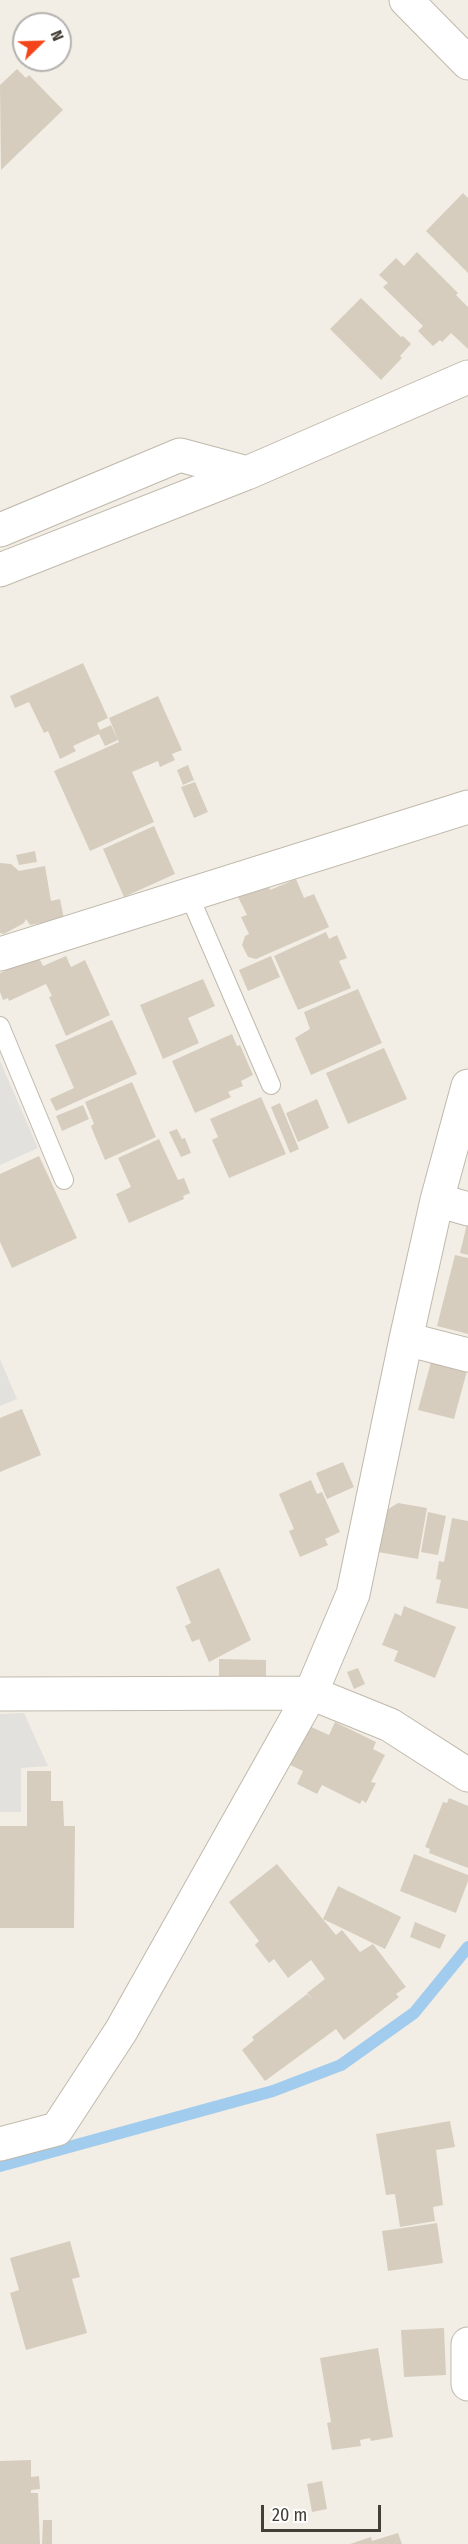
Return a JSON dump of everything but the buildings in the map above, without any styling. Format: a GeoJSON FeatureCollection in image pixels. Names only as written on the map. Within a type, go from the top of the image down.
{"type":"FeatureCollection","features":[{"type":"Feature","properties":{"kind":"street"},"geometry":{"type":"LineString","coordinates":[[406,0],[468,63]]}},
{"type":"Feature","properties":{"kind":"street"},"geometry":{"type":"LineString","coordinates":[[0,570],[247,473],[468,377]]}},
{"type":"Feature","properties":{"kind":"street"},"geometry":{"type":"LineString","coordinates":[[0,531],[180,455],[247,473]]}},
{"type":"Feature","properties":{"kind":"street"},"geometry":{"type":"LineString","coordinates":[[0,954],[468,807]]}},
{"type":"Feature","properties":{"kind":"street"},"geometry":{"type":"LineString","coordinates":[[0,2144],[57,2129],[121,2031],[311,1693],[353,1594],[406,1339],[453,1204],[468,1086]]}},
{"type":"Feature","properties":{"kind":"street"},"geometry":{"type":"LineString","coordinates":[[406,1339],[468,1355]]}},
{"type":"Feature","properties":{"kind":"street"},"geometry":{"type":"LineString","coordinates":[[0,1694],[311,1693],[390,1725],[468,1775]]}},
{"type":"Feature","properties":{"kind":"street"},"geometry":{"type":"LineString","coordinates":[[468,2344],[468,2384]]}},
{"type":"Feature","properties":{"kind":"lane"},"geometry":{"type":"LineString","coordinates":[[189,895],[271,1084]]}},
{"type":"Feature","properties":{"kind":"lane"},"geometry":{"type":"LineString","coordinates":[[0,1026],[64,1180]]}},
{"type":"Feature","properties":{"kind":"shaded area"},"geometry":{"type":"Polygon","coordinates":[[[0,1061],[38,1148],[0,1165],[0,1061]]]}},
{"type":"Feature","properties":{"kind":"shaded area"},"geometry":{"type":"Polygon","coordinates":[[[0,1359],[17,1399],[0,1406],[0,1359]]]}},
{"type":"Feature","properties":{"kind":"shaded area"},"geometry":{"type":"Polygon","coordinates":[[[24,1713],[48,1766],[21,1768],[21,1812],[0,1812],[0,1714],[24,1713]]]}},
{"type":"Feature","properties":{"kind":"waterway"},"geometry":{"type":"LineString","coordinates":[[0,2166],[273,2091],[341,2065],[414,2013],[468,1947]]}}]}
